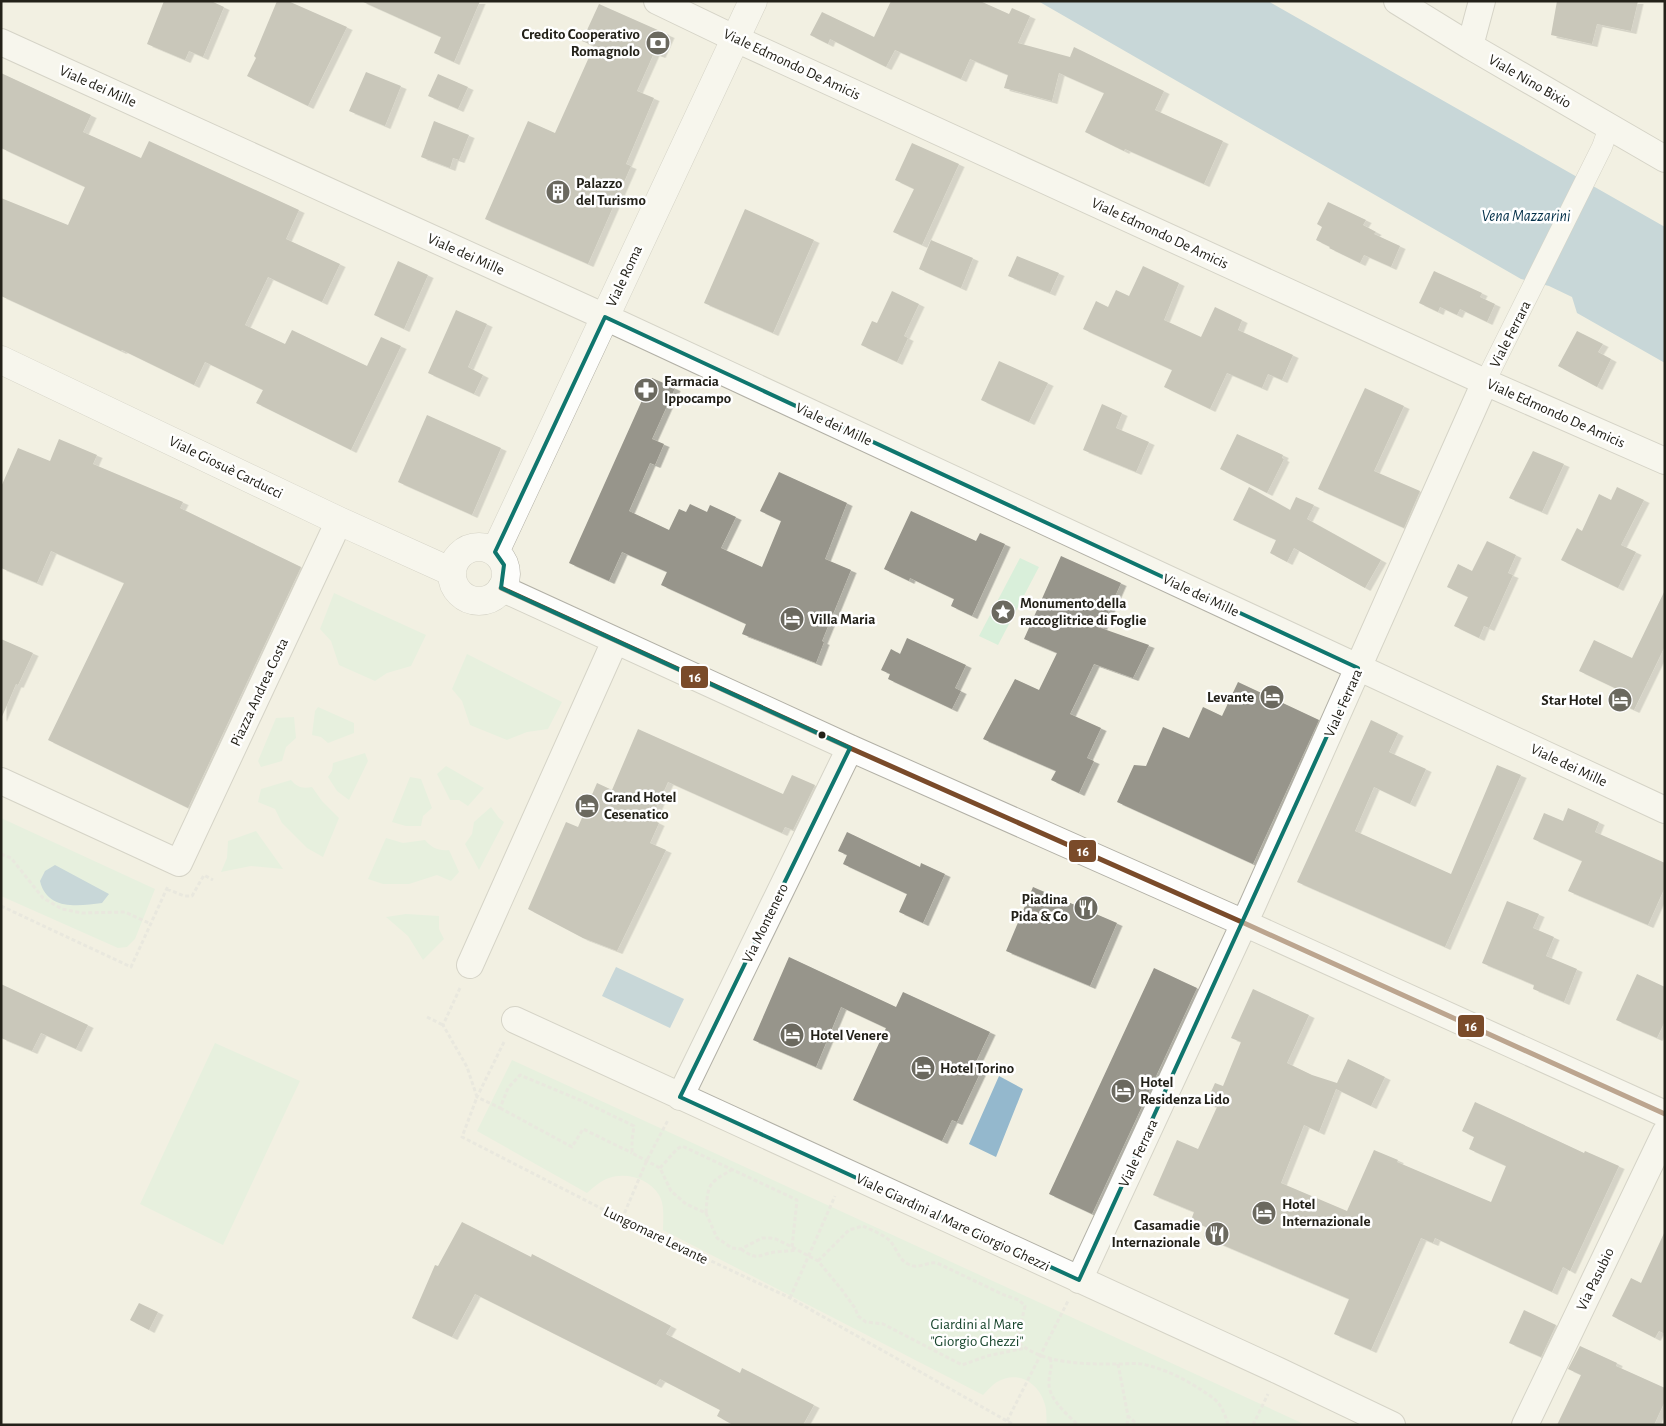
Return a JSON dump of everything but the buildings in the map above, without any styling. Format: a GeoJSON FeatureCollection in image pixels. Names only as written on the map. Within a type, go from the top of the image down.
{"type":"FeatureCollection","features":[{"type":"Feature","properties":{"kind":"street","name":"Viale Edmondo De Amicis"},"geometry":{"type":"LineString","coordinates":[[657,1],[1485,382],[1665,461]]}},
{"type":"Feature","properties":{"kind":"street","name":"Viale Roma"},"geometry":{"type":"LineString","coordinates":[[495,552],[753,1]]}},
{"type":"Feature","properties":{"kind":"street","name":"Viale Nino Bixio"},"geometry":{"type":"LineString","coordinates":[[1397,1],[1470,46],[1606,137],[1665,159]]}},
{"type":"Feature","properties":{"kind":"street"},"geometry":{"type":"LineString","coordinates":[[1470,46],[1482,1]]}},
{"type":"Feature","properties":{"kind":"street","name":"Viale dei Mille"},"geometry":{"type":"LineString","coordinates":[[1,42],[605,317],[1665,810]]}},
{"type":"Feature","properties":{"kind":"street","name":"Viale Ferrara"},"geometry":{"type":"LineString","coordinates":[[1079,1280],[1244,923],[1485,382],[1533,290],[1606,137]]}},
{"type":"Feature","properties":{"kind":"street","name":"Viale Giosuè Carducci"},"geometry":{"type":"LineString","coordinates":[[4,368],[452,572]]}},
{"type":"Feature","properties":{"kind":"street","name":"Piazza Andrea Costa"},"geometry":{"type":"LineString","coordinates":[[179,863],[339,521]]}},
{"type":"Feature","properties":{"kind":"street"},"geometry":{"type":"LineString","coordinates":[[471,548],[488,548],[495,552],[504,565],[505,581],[501,588],[488,599],[470,599],[462,595],[456,589],[452,572],[458,557],[471,548]]}},
{"type":"Feature","properties":{"kind":"street"},"geometry":{"type":"LineString","coordinates":[[501,588],[850,748],[1244,923],[1665,1114]]}},
{"type":"Feature","properties":{"kind":"street"},"geometry":{"type":"LineString","coordinates":[[470,965],[615,641]]}},
{"type":"Feature","properties":{"kind":"street","name":"Via Montenero"},"geometry":{"type":"LineString","coordinates":[[680,1097],[850,748]]}},
{"type":"Feature","properties":{"kind":"street"},"geometry":{"type":"LineString","coordinates":[[1,781],[179,863]]}},
{"type":"Feature","properties":{"kind":"street","name":"Viale Giardini al Mare Giorgio Ghezzi"},"geometry":{"type":"LineString","coordinates":[[514,1020],[1392,1425]]}},
{"type":"Feature","properties":{"kind":"street","name":"Via Pasubio"},"geometry":{"type":"LineString","coordinates":[[1525,1425],[1665,1133]]}},
{"type":"Feature","properties":{"kind":"path"},"geometry":{"type":"LineString","coordinates":[[1,854],[11,858],[43,898],[62,909],[82,913],[125,912],[151,924]]}},
{"type":"Feature","properties":{"kind":"path"},"geometry":{"type":"LineString","coordinates":[[1,906],[131,967],[179,863]]}},
{"type":"Feature","properties":{"kind":"path"},"geometry":{"type":"LineString","coordinates":[[443,1025],[470,965]]}},
{"type":"Feature","properties":{"kind":"path"},"geometry":{"type":"LineString","coordinates":[[427,1017],[443,1025],[467,1067],[477,1097],[572,1147],[584,1129],[647,1160],[660,1168],[671,1191],[686,1204],[706,1214]]}},
{"type":"Feature","properties":{"kind":"path"},"geometry":{"type":"LineString","coordinates":[[477,1097],[514,1020]]}},
{"type":"Feature","properties":{"kind":"path"},"geometry":{"type":"LineString","coordinates":[[500,1108],[508,1088],[520,1075],[580,1100],[634,1126],[632,1153]]}},
{"type":"Feature","properties":{"kind":"path","name":"Lungomare Levante"},"geometry":{"type":"LineString","coordinates":[[477,1097],[462,1137],[622,1219],[790,1298],[1014,1425]]}},
{"type":"Feature","properties":{"kind":"path"},"geometry":{"type":"LineString","coordinates":[[622,1219],[647,1160],[680,1097]]}},
{"type":"Feature","properties":{"kind":"path"},"geometry":{"type":"LineString","coordinates":[[660,1168],[682,1146],[797,1200],[792,1247]]}},
{"type":"Feature","properties":{"kind":"path"},"geometry":{"type":"LineString","coordinates":[[733,1169],[712,1181],[707,1192],[706,1214],[718,1238],[732,1248],[741,1248],[762,1238],[770,1238],[776,1239],[810,1256],[818,1261],[842,1290],[855,1308],[858,1316],[866,1322],[883,1324],[962,1365],[987,1356],[1025,1348]]}},
{"type":"Feature","properties":{"kind":"path"},"geometry":{"type":"LineString","coordinates":[[790,1298],[810,1256],[845,1172]]}},
{"type":"Feature","properties":{"kind":"path"},"geometry":{"type":"LineString","coordinates":[[818,1261],[849,1230],[864,1226],[890,1240],[899,1256],[906,1263],[916,1267],[929,1262],[937,1263],[1004,1295],[1019,1300],[1025,1306],[1018,1341],[1025,1348],[1041,1355],[1067,1362],[1140,1364],[1162,1369],[1191,1384],[1219,1403],[1224,1409],[1228,1425]]}},
{"type":"Feature","properties":{"kind":"path"},"geometry":{"type":"LineString","coordinates":[[741,1248],[749,1254],[758,1257],[774,1252],[798,1250]]}},
{"type":"Feature","properties":{"kind":"path"},"geometry":{"type":"LineString","coordinates":[[1008,1421],[1079,1280]]}},
{"type":"Feature","properties":{"kind":"path"},"geometry":{"type":"LineString","coordinates":[[1050,1358],[1052,1366],[1049,1382],[1050,1390],[1061,1409],[1078,1425]]}},
{"type":"Feature","properties":{"kind":"path"},"geometry":{"type":"LineString","coordinates":[[1118,1364],[1128,1416],[1127,1425]]}},
{"type":"Feature","properties":{"kind":"path"},"geometry":{"type":"LineString","coordinates":[[1253,1425],[1278,1371]]}},
{"type":"Feature","properties":{"kind":"path"},"geometry":{"type":"LineString","coordinates":[[1128,1416],[1138,1425]]}},
{"type":"Feature","properties":{"kind":"highlighted area"},"geometry":{"type":"Polygon","coordinates":[[[605,317],[1358,668],[1079,1280],[680,1097],[850,748],[501,588],[504,565],[495,552],[605,317]]]}},
{"type":"Feature","properties":{"kind":"green space"},"geometry":{"type":"Polygon","coordinates":[[[1020,558],[1039,567],[998,645],[979,636],[1020,558]]]}},
{"type":"Feature","properties":{"kind":"green space"},"geometry":{"type":"Polygon","coordinates":[[[334,593],[426,635],[411,666],[387,673],[375,681],[339,665],[331,641],[320,629],[334,593]]]}},
{"type":"Feature","properties":{"kind":"green space"},"geometry":{"type":"Polygon","coordinates":[[[467,654],[562,702],[548,729],[527,732],[507,740],[470,725],[462,701],[452,689],[467,654]]]}},
{"type":"Feature","properties":{"kind":"green space"},"geometry":{"type":"Polygon","coordinates":[[[318,707],[354,723],[354,733],[328,743],[321,737],[312,735],[315,711],[318,707]]]}},
{"type":"Feature","properties":{"kind":"green space"},"geometry":{"type":"Polygon","coordinates":[[[294,717],[296,738],[286,747],[282,761],[261,767],[258,761],[276,718],[294,717]]]}},
{"type":"Feature","properties":{"kind":"green space"},"geometry":{"type":"Polygon","coordinates":[[[365,753],[368,761],[349,800],[337,791],[328,777],[332,771],[333,763],[365,753]]]}},
{"type":"Feature","properties":{"kind":"green space"},"geometry":{"type":"Polygon","coordinates":[[[446,766],[484,788],[468,806],[459,800],[450,800],[437,774],[446,766]]]}},
{"type":"Feature","properties":{"kind":"green space"},"geometry":{"type":"Polygon","coordinates":[[[410,777],[421,779],[432,808],[423,816],[421,826],[406,826],[392,822],[410,777]]]}},
{"type":"Feature","properties":{"kind":"green space"},"geometry":{"type":"Polygon","coordinates":[[[291,780],[300,787],[312,787],[322,801],[339,818],[323,857],[307,848],[282,823],[275,809],[258,802],[261,789],[291,780]]]}},
{"type":"Feature","properties":{"kind":"green space"},"geometry":{"type":"Polygon","coordinates":[[[491,807],[504,822],[479,870],[465,844],[472,834],[474,822],[491,807]]]}},
{"type":"Feature","properties":{"kind":"green space"},"geometry":{"type":"Polygon","coordinates":[[[1,818],[155,889],[135,939],[127,947],[118,948],[1,896],[1,818]]]}},
{"type":"Feature","properties":{"kind":"green space"},"geometry":{"type":"Polygon","coordinates":[[[256,831],[283,869],[251,866],[221,872],[227,858],[228,841],[256,831]]]}},
{"type":"Feature","properties":{"kind":"green space"},"geometry":{"type":"Polygon","coordinates":[[[386,838],[403,843],[425,840],[436,848],[449,850],[459,872],[451,881],[437,875],[409,884],[383,884],[368,879],[386,838]]]}},
{"type":"Feature","properties":{"kind":"green space"},"geometry":{"type":"Polygon","coordinates":[[[406,914],[439,916],[439,929],[444,939],[423,960],[408,936],[386,917],[406,914]]]}},
{"type":"Feature","properties":{"kind":"green space"},"geometry":{"type":"Polygon","coordinates":[[[215,1043],[300,1081],[223,1245],[140,1204],[215,1043]]]}},
{"type":"Feature","properties":{"kind":"green space","name":"Giardini al Mare \"Giorgio Ghezzi\""},"geometry":{"type":"Polygon","coordinates":[[[512,1060],[1306,1425],[1047,1425],[1046,1407],[1042,1397],[1033,1385],[1027,1381],[1013,1377],[1005,1378],[995,1383],[983,1395],[663,1230],[661,1199],[655,1189],[644,1181],[637,1178],[616,1176],[597,1184],[587,1193],[477,1131],[512,1060]]]}},
{"type":"Feature","properties":{"kind":"water","name":"Vena Mazzarini"},"geometry":{"type":"Polygon","coordinates":[[[1038,1],[1268,1],[1665,227],[1665,363],[1577,313],[1572,297],[1549,286],[1521,279],[1038,1]]]}},
{"type":"Feature","properties":{"kind":"water"},"geometry":{"type":"Polygon","coordinates":[[[55,865],[109,894],[102,903],[84,905],[65,904],[49,898],[40,881],[45,871],[55,865]]]}},
{"type":"Feature","properties":{"kind":"water"},"geometry":{"type":"Polygon","coordinates":[[[616,967],[684,999],[670,1028],[602,996],[616,967]]]}},
{"type":"Feature","properties":{"kind":"water"},"geometry":{"type":"Polygon","coordinates":[[[999,1076],[1023,1089],[996,1157],[969,1144],[999,1076]]]}},
{"type":"Feature","properties":{"kind":"transit line","name":"16"},"geometry":{"type":"LineString","coordinates":[[501,588],[850,748],[1244,923],[1665,1114]]}},
{"type":"Feature","properties":{"kind":"place","name":"Credito Cooperativo Romagnolo"},"geometry":{"type":"Point","coordinates":[658,43]}},
{"type":"Feature","properties":{"kind":"place","name":"Palazzo del Turismo"},"geometry":{"type":"Point","coordinates":[558,192]}},
{"type":"Feature","properties":{"kind":"place","name":"Farmacia Ippocampo"},"geometry":{"type":"Point","coordinates":[646,390]}},
{"type":"Feature","properties":{"kind":"place","name":"Monumento della raccoglitrice di Foglie"},"geometry":{"type":"Point","coordinates":[1003,612]}},
{"type":"Feature","properties":{"kind":"place","name":"Villa Maria"},"geometry":{"type":"Point","coordinates":[792,619]}},
{"type":"Feature","properties":{"kind":"place","name":"Levante"},"geometry":{"type":"Point","coordinates":[1272,697]}},
{"type":"Feature","properties":{"kind":"place","name":"Star Hotel"},"geometry":{"type":"Point","coordinates":[1620,700]}},
{"type":"Feature","properties":{"kind":"place","name":"Grand Hotel Cesenatico"},"geometry":{"type":"Point","coordinates":[587,806]}},
{"type":"Feature","properties":{"kind":"place","name":"Piadina Pida & Co"},"geometry":{"type":"Point","coordinates":[1086,908]}},
{"type":"Feature","properties":{"kind":"place","name":"Hotel Venere"},"geometry":{"type":"Point","coordinates":[792,1035]}},
{"type":"Feature","properties":{"kind":"place","name":"Hotel Torino"},"geometry":{"type":"Point","coordinates":[923,1068]}},
{"type":"Feature","properties":{"kind":"place","name":"Hotel Residenza Lido"},"geometry":{"type":"Point","coordinates":[1123,1091]}},
{"type":"Feature","properties":{"kind":"place","name":"Hotel Internazionale"},"geometry":{"type":"Point","coordinates":[1264,1213]}},
{"type":"Feature","properties":{"kind":"place","name":"Casamadie Internazionale"},"geometry":{"type":"Point","coordinates":[1217,1234]}}]}
